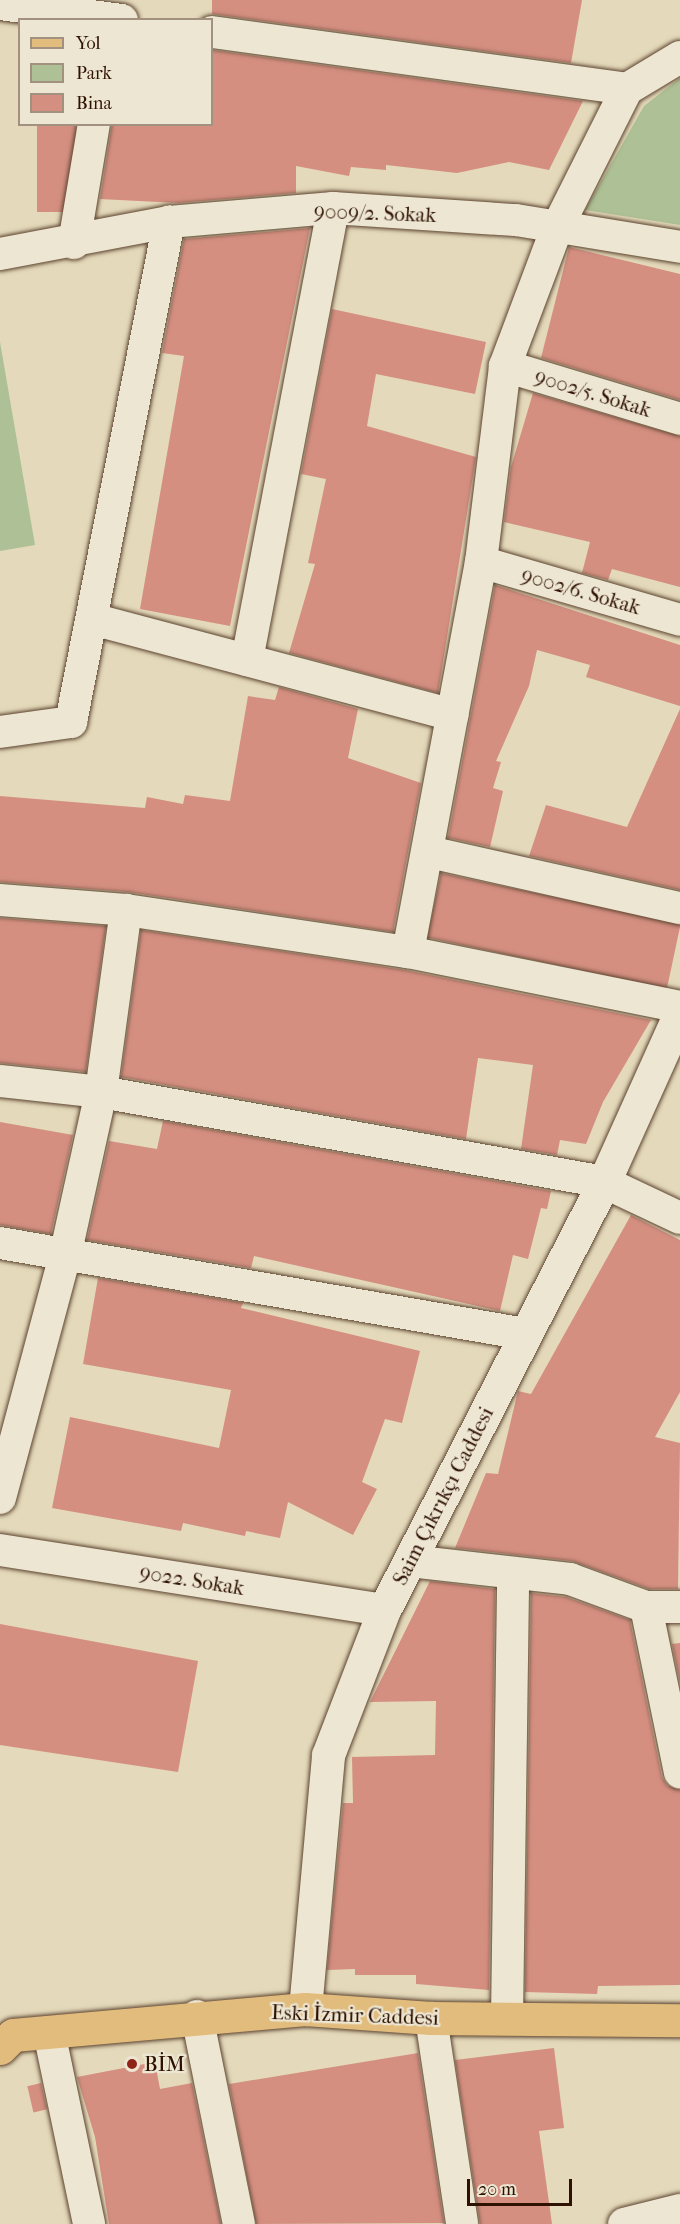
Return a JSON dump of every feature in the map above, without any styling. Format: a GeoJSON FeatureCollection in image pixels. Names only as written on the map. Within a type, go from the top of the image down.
{"type":"FeatureCollection","features":[{"type":"Feature","properties":{"kind":"main road","name":"Saim Çıkrıkçı Caddesi"},"geometry":{"type":"LineString","coordinates":[[305,2009],[328,1755],[384,1610],[604,1182],[680,1013]]}},
{"type":"Feature","properties":{"kind":"main road","name":"Eski İzmir Caddesi"},"geometry":{"type":"LineString","coordinates":[[0,2049],[13,2035],[197,2016],[305,2009],[431,2018],[680,2020]]}},
{"type":"Feature","properties":{"kind":"street"},"geometry":{"type":"LineString","coordinates":[[0,4],[107,18]]}},
{"type":"Feature","properties":{"kind":"street"},"geometry":{"type":"LineString","coordinates":[[213,32],[627,89]]}},
{"type":"Feature","properties":{"kind":"street"},"geometry":{"type":"LineString","coordinates":[[408,952],[429,852],[481,562],[505,366],[556,230],[627,89],[680,57]]}},
{"type":"Feature","properties":{"kind":"street"},"geometry":{"type":"LineString","coordinates":[[74,243],[94,126]]}},
{"type":"Feature","properties":{"kind":"street"},"geometry":{"type":"LineString","coordinates":[[247,660],[333,208]]}},
{"type":"Feature","properties":{"kind":"street","name":"9009/2. Sokak"},"geometry":{"type":"LineString","coordinates":[[0,254],[74,243],[169,222],[333,208],[516,220],[556,230],[680,247]]}},
{"type":"Feature","properties":{"kind":"street"},"geometry":{"type":"LineString","coordinates":[[0,732],[71,722],[169,222]]}},
{"type":"Feature","properties":{"kind":"street","name":"9002/5. Sokak"},"geometry":{"type":"LineString","coordinates":[[505,366],[680,419]]}},
{"type":"Feature","properties":{"kind":"street","name":"9002/6. Sokak"},"geometry":{"type":"LineString","coordinates":[[481,562],[680,620]]}},
{"type":"Feature","properties":{"kind":"street"},"geometry":{"type":"LineString","coordinates":[[92,619],[452,715]]}},
{"type":"Feature","properties":{"kind":"street"},"geometry":{"type":"LineString","coordinates":[[429,852],[680,908]]}},
{"type":"Feature","properties":{"kind":"street"},"geometry":{"type":"LineString","coordinates":[[0,900],[126,910],[408,952],[680,1007]]}},
{"type":"Feature","properties":{"kind":"street"},"geometry":{"type":"LineString","coordinates":[[0,1497],[65,1256],[101,1092],[126,910]]}},
{"type":"Feature","properties":{"kind":"street"},"geometry":{"type":"LineString","coordinates":[[0,1081],[101,1092],[604,1182],[680,1218]]}},
{"type":"Feature","properties":{"kind":"street"},"geometry":{"type":"LineString","coordinates":[[0,1244],[525,1334]]}},
{"type":"Feature","properties":{"kind":"street","name":"9022. Sokak"},"geometry":{"type":"LineString","coordinates":[[0,1550],[384,1610]]}},
{"type":"Feature","properties":{"kind":"street"},"geometry":{"type":"LineString","coordinates":[[410,1560],[513,1575],[570,1579],[646,1607],[680,1607]]}},
{"type":"Feature","properties":{"kind":"street"},"geometry":{"type":"LineString","coordinates":[[507,2018],[513,1575]]}},
{"type":"Feature","properties":{"kind":"street"},"geometry":{"type":"LineString","coordinates":[[646,1607],[680,1773]]}},
{"type":"Feature","properties":{"kind":"street"},"geometry":{"type":"LineString","coordinates":[[197,2016],[239,2224]]}},
{"type":"Feature","properties":{"kind":"street"},"geometry":{"type":"LineString","coordinates":[[431,2018],[462,2224]]}},
{"type":"Feature","properties":{"kind":"street"},"geometry":{"type":"LineString","coordinates":[[49,2032],[89,2224]]}},
{"type":"Feature","properties":{"kind":"street"},"geometry":{"type":"LineString","coordinates":[[624,2224],[680,2210]]}},
{"type":"Feature","properties":{"kind":"green space"},"geometry":{"type":"Polygon","coordinates":[[[680,78],[680,225],[585,210],[644,106],[680,78]]]}},
{"type":"Feature","properties":{"kind":"green space"},"geometry":{"type":"Polygon","coordinates":[[[0,342],[35,545],[0,551],[0,342]]]}},
{"type":"Feature","properties":{"kind":"building"},"geometry":{"type":"Polygon","coordinates":[[[212,0],[582,0],[571,63],[212,14],[212,0]]]}},
{"type":"Feature","properties":{"kind":"building"},"geometry":{"type":"Polygon","coordinates":[[[213,50],[583,101],[549,170],[509,162],[457,173],[386,165],[386,170],[351,167],[349,176],[296,166],[296,193],[178,203],[100,199],[112,126],[213,126],[213,50]]]}},
{"type":"Feature","properties":{"kind":"building"},"geometry":{"type":"Polygon","coordinates":[[[37,126],[76,126],[76,212],[37,212],[37,126]]]}},
{"type":"Feature","properties":{"kind":"building"},"geometry":{"type":"Polygon","coordinates":[[[310,228],[230,626],[140,609],[184,356],[162,353],[184,239],[310,228]]]}},
{"type":"Feature","properties":{"kind":"building"},"geometry":{"type":"Polygon","coordinates":[[[569,247],[680,274],[680,400],[541,358],[569,247]]]}},
{"type":"Feature","properties":{"kind":"building"},"geometry":{"type":"Polygon","coordinates":[[[332,309],[486,342],[475,394],[376,374],[367,426],[476,457],[438,693],[289,653],[315,564],[308,563],[326,479],[301,474],[332,309]]]}},
{"type":"Feature","properties":{"kind":"building"},"geometry":{"type":"Polygon","coordinates":[[[533,393],[680,436],[680,587],[612,569],[608,580],[582,573],[590,542],[504,522],[511,467],[533,393]]]}},
{"type":"Feature","properties":{"kind":"building"},"geometry":{"type":"Polygon","coordinates":[[[495,585],[680,645],[680,706],[586,677],[590,665],[537,650],[529,686],[496,761],[501,762],[493,788],[503,791],[490,847],[448,838],[495,585]]]}},
{"type":"Feature","properties":{"kind":"building"},"geometry":{"type":"Polygon","coordinates":[[[279,687],[358,709],[348,758],[421,783],[393,932],[128,892],[0,882],[0,796],[145,808],[147,797],[183,804],[185,795],[230,801],[248,696],[275,700],[279,687]]]}},
{"type":"Feature","properties":{"kind":"building"},"geometry":{"type":"Polygon","coordinates":[[[680,709],[680,890],[529,856],[546,805],[627,827],[680,709]]]}},
{"type":"Feature","properties":{"kind":"building"},"geometry":{"type":"Polygon","coordinates":[[[441,873],[680,924],[667,988],[427,938],[441,873]]]}},
{"type":"Feature","properties":{"kind":"building"},"geometry":{"type":"Polygon","coordinates":[[[0,918],[106,926],[86,1072],[0,1063],[0,918]]]}},
{"type":"Feature","properties":{"kind":"building"},"geometry":{"type":"Polygon","coordinates":[[[141,930],[405,970],[651,1020],[603,1102],[586,1144],[560,1140],[557,1155],[521,1149],[533,1065],[478,1058],[466,1139],[121,1077],[141,930]]]}},
{"type":"Feature","properties":{"kind":"building"},"geometry":{"type":"Polygon","coordinates":[[[163,1121],[551,1191],[547,1209],[541,1208],[528,1259],[513,1255],[500,1311],[254,1256],[251,1268],[87,1240],[109,1141],[157,1149],[163,1121]]]}},
{"type":"Feature","properties":{"kind":"building"},"geometry":{"type":"Polygon","coordinates":[[[0,1122],[73,1135],[51,1234],[0,1225],[0,1122]]]}},
{"type":"Feature","properties":{"kind":"building"},"geometry":{"type":"Polygon","coordinates":[[[631,1215],[680,1240],[680,1392],[655,1437],[680,1443],[678,1589],[649,1589],[572,1561],[455,1548],[486,1473],[498,1474],[518,1391],[531,1394],[631,1215]]]}},
{"type":"Feature","properties":{"kind":"building"},"geometry":{"type":"Polygon","coordinates":[[[98,1278],[243,1303],[241,1308],[420,1351],[402,1423],[385,1419],[362,1482],[377,1489],[353,1535],[288,1502],[280,1538],[246,1531],[245,1536],[183,1523],[181,1531],[52,1508],[70,1417],[219,1448],[231,1390],[83,1364],[98,1278]]]}},
{"type":"Feature","properties":{"kind":"building"},"geometry":{"type":"Polygon","coordinates":[[[430,1581],[495,1589],[489,1990],[416,1984],[416,1975],[355,1975],[355,1969],[327,1970],[343,1803],[353,1803],[352,1757],[435,1755],[436,1701],[370,1702],[430,1581]]]}},
{"type":"Feature","properties":{"kind":"building"},"geometry":{"type":"Polygon","coordinates":[[[531,1593],[566,1597],[630,1620],[662,1777],[667,1785],[680,1790],[680,1985],[598,1986],[597,1994],[525,1992],[531,1593]]]}},
{"type":"Feature","properties":{"kind":"building"},"geometry":{"type":"Polygon","coordinates":[[[0,1624],[198,1661],[178,1772],[0,1745],[0,1624]]]}},
{"type":"Feature","properties":{"kind":"building"},"geometry":{"type":"Polygon","coordinates":[[[680,1643],[680,1683],[672,1644],[680,1643]]]}},
{"type":"Feature","properties":{"kind":"building"},"geometry":{"type":"Polygon","coordinates":[[[554,2048],[564,2128],[539,2131],[552,2224],[480,2224],[455,2060],[554,2048]]]}},
{"type":"Feature","properties":{"kind":"building"},"geometry":{"type":"Polygon","coordinates":[[[418,2053],[444,2223],[256,2224],[229,2084],[418,2053]]]}},
{"type":"Feature","properties":{"kind":"building"},"geometry":{"type":"Polygon","coordinates":[[[155,2062],[160,2089],[192,2083],[221,2224],[109,2224],[95,2137],[77,2077],[155,2062]]]}},
{"type":"Feature","properties":{"kind":"building"},"geometry":{"type":"Polygon","coordinates":[[[41,2083],[47,2109],[33,2112],[27,2086],[41,2083]]]}},
{"type":"Feature","properties":{"kind":"place","name":"BİM"},"geometry":{"type":"Point","coordinates":[132,2064]}}]}
